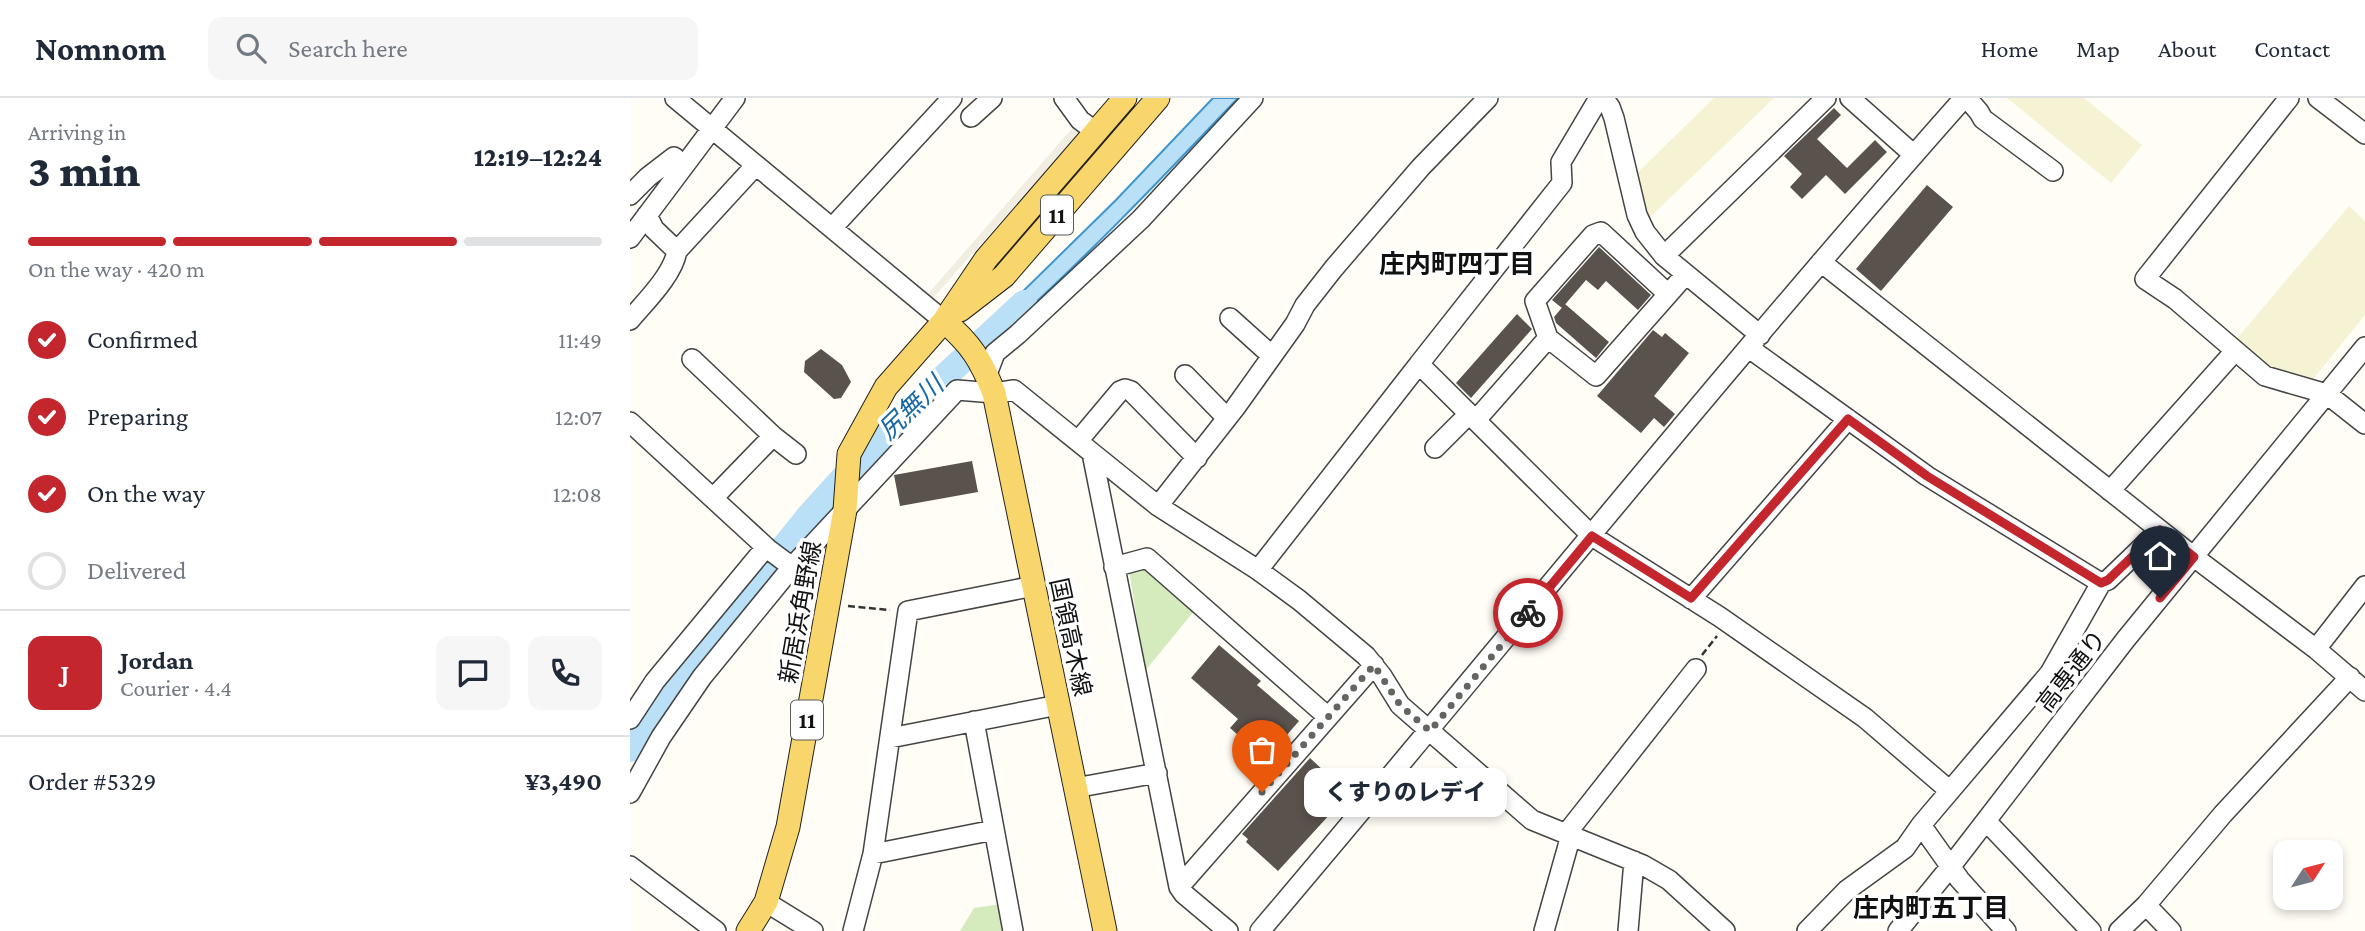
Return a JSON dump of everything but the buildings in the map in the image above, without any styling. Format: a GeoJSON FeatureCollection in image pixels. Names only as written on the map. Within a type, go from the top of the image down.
{"type":"FeatureCollection","features":[{"type":"Feature","properties":{"kind":"main road","name":"11"},"geometry":{"type":"LineString","coordinates":[[845,506],[849,454],[886,387],[944,321],[986,258],[1125,98]]}},
{"type":"Feature","properties":{"kind":"main road","name":"11"},"geometry":{"type":"LineString","coordinates":[[944,321],[1004,276],[1158,98]]}},
{"type":"Feature","properties":{"kind":"main road"},"geometry":{"type":"LineString","coordinates":[[944,321],[981,366]]}},
{"type":"Feature","properties":{"kind":"main road","name":"国領高木線"},"geometry":{"type":"LineString","coordinates":[[981,366],[1034,586],[1105,931]]}},
{"type":"Feature","properties":{"kind":"main road","name":"新居浜角野線"},"geometry":{"type":"LineString","coordinates":[[748,931],[766,902],[788,827],[845,506]]}},
{"type":"Feature","properties":{"kind":"street"},"geometry":{"type":"LineString","coordinates":[[675,98],[944,321]]}},
{"type":"Feature","properties":{"kind":"street"},"geometry":{"type":"LineString","coordinates":[[630,238],[735,98]]}},
{"type":"Feature","properties":{"kind":"street"},"geometry":{"type":"LineString","coordinates":[[832,229],[951,98]]}},
{"type":"Feature","properties":{"kind":"street"},"geometry":{"type":"LineString","coordinates":[[971,117],[992,98]]}},
{"type":"Feature","properties":{"kind":"street"},"geometry":{"type":"LineString","coordinates":[[1064,98],[1080,120],[1096,132]]}},
{"type":"Feature","properties":{"kind":"street"},"geometry":{"type":"LineString","coordinates":[[630,793],[661,737],[702,677],[789,565],[981,366],[1141,219],[1253,98]]}},
{"type":"Feature","properties":{"kind":"street"},"geometry":{"type":"LineString","coordinates":[[1158,506],[1227,418],[1305,306],[1362,234],[1488,98]]}},
{"type":"Feature","properties":{"kind":"street"},"geometry":{"type":"LineString","coordinates":[[1258,570],[1562,183],[1561,162],[1601,98],[1610,107],[1614,118],[1637,215],[1645,232],[1664,256],[1686,274],[1754,342],[1848,419],[1927,476],[2101,583]]}},
{"type":"Feature","properties":{"kind":"street"},"geometry":{"type":"LineString","coordinates":[[1664,256],[1826,98]]}},
{"type":"Feature","properties":{"kind":"street"},"geometry":{"type":"LineString","coordinates":[[1850,98],[1914,155]]}},
{"type":"Feature","properties":{"kind":"street"},"geometry":{"type":"LineString","coordinates":[[1260,931],[1821,262],[1965,98],[1983,119],[2053,171]]}},
{"type":"Feature","properties":{"kind":"street"},"geometry":{"type":"LineString","coordinates":[[2289,98],[2146,279],[2175,299],[2265,376],[2326,394],[2365,424]]}},
{"type":"Feature","properties":{"kind":"street"},"geometry":{"type":"LineString","coordinates":[[2318,98],[2365,134]]}},
{"type":"Feature","properties":{"kind":"street"},"geometry":{"type":"LineString","coordinates":[[630,195],[674,157],[684,166]]}},
{"type":"Feature","properties":{"kind":"street"},"geometry":{"type":"LineString","coordinates":[[630,320],[661,283],[676,258],[677,251],[756,165]]}},
{"type":"Feature","properties":{"kind":"street"},"geometry":{"type":"LineString","coordinates":[[647,215],[654,229],[677,251]]}},
{"type":"Feature","properties":{"kind":"street"},"geometry":{"type":"LineString","coordinates":[[1668,294],[1601,232],[1593,235],[1535,301],[1548,338],[1596,376],[1686,274]]}},
{"type":"Feature","properties":{"kind":"street"},"geometry":{"type":"LineString","coordinates":[[1821,262],[2194,557],[2316,649],[2365,691]]}},
{"type":"Feature","properties":{"kind":"street"},"geometry":{"type":"LineString","coordinates":[[1230,318],[1272,355]]}},
{"type":"Feature","properties":{"kind":"street"},"geometry":{"type":"LineString","coordinates":[[1435,448],[1473,417],[1548,338]]}},
{"type":"Feature","properties":{"kind":"street","name":"高専通り"},"geometry":{"type":"LineString","coordinates":[[1899,931],[2126,639],[2365,347]]}},
{"type":"Feature","properties":{"kind":"street"},"geometry":{"type":"LineString","coordinates":[[2110,491],[2235,351]]}},
{"type":"Feature","properties":{"kind":"street"},"geometry":{"type":"LineString","coordinates":[[692,359],[773,436],[796,454]]}},
{"type":"Feature","properties":{"kind":"street"},"geometry":{"type":"LineString","coordinates":[[1419,364],[1592,536],[1728,622],[1865,718],[1950,792]]}},
{"type":"Feature","properties":{"kind":"street"},"geometry":{"type":"LineString","coordinates":[[981,366],[1158,506],[1258,570],[1299,600],[1374,665],[1400,705],[1532,820],[1634,861],[1669,880],[1725,931]]}},
{"type":"Feature","properties":{"kind":"street"},"geometry":{"type":"LineString","coordinates":[[1185,374],[1227,418]]}},
{"type":"Feature","properties":{"kind":"street"},"geometry":{"type":"LineString","coordinates":[[1197,458],[1131,391],[1125,389],[1120,391],[1085,447],[1114,566],[1179,887],[1228,931]]}},
{"type":"Feature","properties":{"kind":"street"},"geometry":{"type":"LineString","coordinates":[[1691,598],[1848,419]]}},
{"type":"Feature","properties":{"kind":"street"},"geometry":{"type":"LineString","coordinates":[[630,422],[789,565]]}},
{"type":"Feature","properties":{"kind":"street"},"geometry":{"type":"LineString","coordinates":[[713,498],[773,436]]}},
{"type":"Feature","properties":{"kind":"street"},"geometry":{"type":"LineString","coordinates":[[1807,931],[1847,890],[1905,848],[1921,825],[2050,673],[2101,583],[2108,580],[2160,530]]}},
{"type":"Feature","properties":{"kind":"street"},"geometry":{"type":"LineString","coordinates":[[630,719],[655,681],[767,548]]}},
{"type":"Feature","properties":{"kind":"street"},"geometry":{"type":"LineString","coordinates":[[1114,566],[1147,558],[1328,717]]}},
{"type":"Feature","properties":{"kind":"street"},"geometry":{"type":"LineString","coordinates":[[853,931],[873,854],[908,611],[1034,586]]}},
{"type":"Feature","properties":{"kind":"street"},"geometry":{"type":"LineString","coordinates":[[2316,649],[2365,586]]}},
{"type":"Feature","properties":{"kind":"street"},"geometry":{"type":"LineString","coordinates":[[1179,887],[1374,665]]}},
{"type":"Feature","properties":{"kind":"street"},"geometry":{"type":"LineString","coordinates":[[1544,931],[1569,834],[1696,669]]}},
{"type":"Feature","properties":{"kind":"street"},"geometry":{"type":"LineString","coordinates":[[2119,931],[2146,905],[2222,814],[2350,677]]}},
{"type":"Feature","properties":{"kind":"street"},"geometry":{"type":"LineString","coordinates":[[890,738],[1058,705]]}},
{"type":"Feature","properties":{"kind":"street"},"geometry":{"type":"LineString","coordinates":[[974,721],[1013,931]]}},
{"type":"Feature","properties":{"kind":"street"},"geometry":{"type":"LineString","coordinates":[[1075,788],[1157,773]]}},
{"type":"Feature","properties":{"kind":"street"},"geometry":{"type":"LineString","coordinates":[[1986,821],[2091,931]]}},
{"type":"Feature","properties":{"kind":"street"},"geometry":{"type":"LineString","coordinates":[[1921,825],[1951,866],[2006,931]]}},
{"type":"Feature","properties":{"kind":"street"},"geometry":{"type":"LineString","coordinates":[[873,854],[994,830]]}},
{"type":"Feature","properties":{"kind":"street"},"geometry":{"type":"LineString","coordinates":[[1628,931],[1634,861]]}},
{"type":"Feature","properties":{"kind":"street"},"geometry":{"type":"LineString","coordinates":[[630,866],[716,931]]}},
{"type":"Feature","properties":{"kind":"street"},"geometry":{"type":"LineString","coordinates":[[766,902],[813,931]]}},
{"type":"Feature","properties":{"kind":"street"},"geometry":{"type":"LineString","coordinates":[[2146,905],[2171,931]]}},
{"type":"Feature","properties":{"kind":"path"},"geometry":{"type":"LineString","coordinates":[[828,601],[850,606],[908,611]]}},
{"type":"Feature","properties":{"kind":"path"},"geometry":{"type":"LineString","coordinates":[[1696,669],[1694,665],[1728,622]]}},
{"type":"Feature","properties":{"kind":"shaded area"},"geometry":{"type":"Polygon","coordinates":[[[1714,98],[1774,98],[1645,222],[1633,177],[1714,98]]]}},
{"type":"Feature","properties":{"kind":"shaded area"},"geometry":{"type":"Polygon","coordinates":[[[2007,98],[2084,98],[2142,145],[2111,183],[2007,98]]]}},
{"type":"Feature","properties":{"kind":"shaded area"},"geometry":{"type":"Polygon","coordinates":[[[1076,124],[1079,127],[1078,134],[934,297],[927,295],[1076,124]]]}},
{"type":"Feature","properties":{"kind":"shaded area"},"geometry":{"type":"Polygon","coordinates":[[[2349,206],[2365,221],[2365,315],[2309,384],[2263,370],[2234,342],[2349,206]]]}},
{"type":"Feature","properties":{"kind":"green space"},"geometry":{"type":"Polygon","coordinates":[[[1142,564],[1195,610],[1145,671],[1129,570],[1142,564]]]}},
{"type":"Feature","properties":{"kind":"green space"},"geometry":{"type":"Polygon","coordinates":[[[1001,904],[1006,931],[960,931],[974,908],[1001,904]]]}},
{"type":"Feature","properties":{"kind":"water"},"geometry":{"type":"Polygon","coordinates":[[[1213,98],[1238,98],[1091,249],[999,336],[998,318],[1010,304],[1115,201],[1213,98]]]}},
{"type":"Feature","properties":{"kind":"waterway","name":"尻無川"},"geometry":{"type":"LineString","coordinates":[[630,749],[692,662],[809,516],[887,430],[1024,303]]}},
{"type":"Feature","properties":{"kind":"way so far"},"geometry":{"type":"LineString","coordinates":[[1262,792],[1374,665],[1400,705],[1430,731],[1528,613]]}},
{"type":"Feature","properties":{"kind":"place","name":"くすりのレデイ"},"geometry":{"type":"Point","coordinates":[1262,792]}},
{"type":"Feature","properties":{"kind":"district","name":"庄内町四丁目"},"geometry":{"type":"Point","coordinates":[1457,264]}},
{"type":"Feature","properties":{"kind":"district","name":"庄内町五丁目"},"geometry":{"type":"Point","coordinates":[1931,908]}},
{"type":"Feature","properties":{"kind":"route"},"geometry":{"type":"LineString","coordinates":[[1528,613],[1592,536],[1691,598],[1848,419],[1927,476],[2101,583],[2108,580],[2160,530],[2194,557],[2160,598]]}}]}
